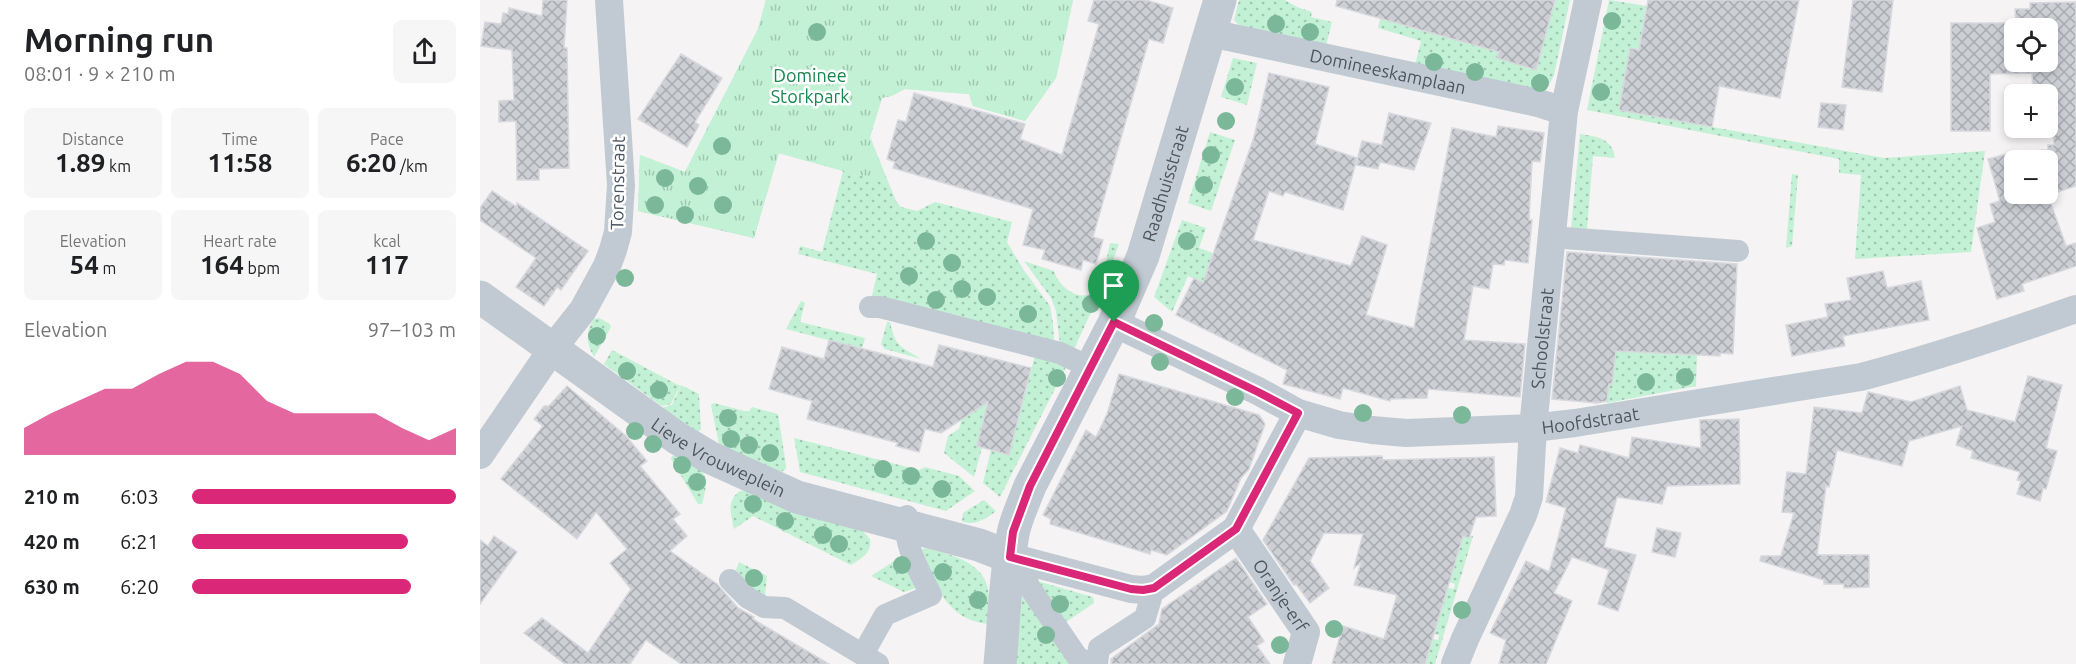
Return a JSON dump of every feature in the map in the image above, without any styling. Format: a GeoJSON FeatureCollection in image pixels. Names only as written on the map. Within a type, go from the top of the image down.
{"type":"FeatureCollection","features":[{"type":"Feature","properties":{"kind":"street","name":"Torenstraat"},"geometry":{"type":"LineString","coordinates":[[480,455],[596,289],[607,266],[618,232],[621,185],[620,144],[609,0]]}},
{"type":"Feature","properties":{"kind":"street","name":"Raadhuisstraat"},"geometry":{"type":"LineString","coordinates":[[1000,664],[1018,566],[1013,532],[1030,486],[1114,322],[1143,256],[1220,0]]}},
{"type":"Feature","properties":{"kind":"street","name":"Schoolstraat"},"geometry":{"type":"LineString","coordinates":[[1455,664],[1527,507],[1564,111],[1588,0]]}},
{"type":"Feature","properties":{"kind":"street","name":"Domineeskamplaan"},"geometry":{"type":"LineString","coordinates":[[1210,33],[1538,103],[1564,111]]}},
{"type":"Feature","properties":{"kind":"street"},"geometry":{"type":"LineString","coordinates":[[1551,237],[1738,251]]}},
{"type":"Feature","properties":{"kind":"street","name":"Lieve Vrouweplein"},"geometry":{"type":"LineString","coordinates":[[480,297],[677,438],[710,458],[797,497],[905,521],[979,545],[1018,566]]}},
{"type":"Feature","properties":{"kind":"street"},"geometry":{"type":"LineString","coordinates":[[870,307],[880,307],[1059,353],[1091,368]]}},
{"type":"Feature","properties":{"kind":"street","name":"Hoofdstraat"},"geometry":{"type":"LineString","coordinates":[[1114,322],[1298,413],[1339,425],[1406,433],[1533,428],[1597,420],[1861,376],[1912,363],[2076,309]]}},
{"type":"Feature","properties":{"kind":"street"},"geometry":{"type":"LineString","coordinates":[[1018,566],[1131,589],[1154,588],[1236,529],[1298,413]]}},
{"type":"Feature","properties":{"kind":"street"},"geometry":{"type":"LineString","coordinates":[[730,580],[748,598],[764,607],[785,608],[871,659],[885,615],[931,595],[915,560],[905,521]]}},
{"type":"Feature","properties":{"kind":"street","name":"Oranje-erf"},"geometry":{"type":"LineString","coordinates":[[1236,529],[1306,632],[1297,664]]}},
{"type":"Feature","properties":{"kind":"street"},"geometry":{"type":"LineString","coordinates":[[1018,566],[1028,585],[1078,658],[1095,664],[1100,648],[1145,618],[1154,588]]}},
{"type":"Feature","properties":{"kind":"green space","name":"Dominee Storkpark"},"geometry":{"type":"Polygon","coordinates":[[[766,0],[1073,0],[1056,78],[1025,121],[973,106],[969,94],[905,89],[882,98],[870,137],[896,201],[901,207],[917,211],[935,202],[1012,222],[1007,242],[1050,306],[1054,344],[872,296],[877,274],[798,254],[800,246],[822,252],[843,171],[778,153],[754,238],[638,211],[640,155],[685,172],[758,29],[766,0]]]}},
{"type":"Feature","properties":{"kind":"green space","name":"Dominee Storkpark"},"geometry":{"type":"Polygon","coordinates":[[[766,0],[1073,0],[1056,78],[1025,121],[973,106],[969,94],[905,89],[882,98],[870,137],[888,183],[779,153],[754,238],[638,211],[640,155],[685,172],[758,29],[766,0]]]}},
{"type":"Feature","properties":{"kind":"green space"},"geometry":{"type":"Polygon","coordinates":[[[1239,0],[1285,0],[1312,12],[1311,17],[1332,22],[1326,46],[1240,26],[1234,20],[1239,0]]]}},
{"type":"Feature","properties":{"kind":"green space"},"geometry":{"type":"Polygon","coordinates":[[[1555,0],[1570,0],[1554,75],[1549,85],[1538,90],[1415,65],[1421,41],[1378,28],[1380,19],[1499,52],[1497,58],[1535,69],[1555,0]]]}},
{"type":"Feature","properties":{"kind":"green space"},"geometry":{"type":"Polygon","coordinates":[[[1609,0],[1647,6],[1639,50],[1630,49],[1619,110],[1884,158],[1985,151],[1971,252],[1855,259],[1861,175],[1839,173],[1839,159],[1587,110],[1609,0]]]}},
{"type":"Feature","properties":{"kind":"green space"},"geometry":{"type":"Polygon","coordinates":[[[1233,58],[1257,63],[1247,105],[1221,97],[1233,58]]]}},
{"type":"Feature","properties":{"kind":"green space"},"geometry":{"type":"Polygon","coordinates":[[[1210,132],[1235,140],[1211,211],[1188,203],[1210,132]]]}},
{"type":"Feature","properties":{"kind":"green space"},"geometry":{"type":"Polygon","coordinates":[[[1580,134],[1607,142],[1615,158],[1593,156],[1587,229],[1571,228],[1580,134]]]}},
{"type":"Feature","properties":{"kind":"green space"},"geometry":{"type":"Polygon","coordinates":[[[1792,174],[1798,175],[1792,246],[1786,248],[1792,174]]]}},
{"type":"Feature","properties":{"kind":"green space"},"geometry":{"type":"Polygon","coordinates":[[[1182,220],[1206,228],[1199,248],[1213,253],[1208,267],[1212,269],[1206,284],[1188,276],[1172,312],[1154,297],[1182,220]]]}},
{"type":"Feature","properties":{"kind":"green space"},"geometry":{"type":"Polygon","coordinates":[[[1110,243],[1119,244],[1106,280],[1074,349],[1060,345],[1056,311],[1051,298],[1024,261],[1054,271],[1062,284],[1074,294],[1088,295],[1099,284],[1110,243]]]}},
{"type":"Feature","properties":{"kind":"green space"},"geometry":{"type":"Polygon","coordinates":[[[801,301],[805,303],[800,322],[865,338],[862,349],[786,329],[801,301]]]}},
{"type":"Feature","properties":{"kind":"green space"},"geometry":{"type":"Polygon","coordinates":[[[599,318],[611,327],[594,357],[589,347],[588,333],[594,319],[599,318]]]}},
{"type":"Feature","properties":{"kind":"green space"},"geometry":{"type":"Polygon","coordinates":[[[887,322],[890,322],[897,343],[921,359],[885,349],[881,344],[887,322]]]}},
{"type":"Feature","properties":{"kind":"green space"},"geometry":{"type":"Polygon","coordinates":[[[612,350],[680,386],[671,404],[660,405],[604,364],[612,350]]]}},
{"type":"Feature","properties":{"kind":"green space"},"geometry":{"type":"Polygon","coordinates":[[[1615,351],[1697,355],[1696,386],[1607,403],[1609,384],[1612,384],[1615,351]]]}},
{"type":"Feature","properties":{"kind":"green space"},"geometry":{"type":"Polygon","coordinates":[[[1035,355],[1068,363],[1000,497],[983,483],[991,450],[1009,455],[1035,355]]]}},
{"type":"Feature","properties":{"kind":"green space"},"geometry":{"type":"Polygon","coordinates":[[[681,385],[699,394],[701,429],[698,433],[662,408],[672,405],[681,385]]]}},
{"type":"Feature","properties":{"kind":"green space"},"geometry":{"type":"Polygon","coordinates":[[[961,396],[988,403],[977,446],[982,448],[974,477],[944,453],[948,436],[959,429],[965,408],[961,396]]]}},
{"type":"Feature","properties":{"kind":"green space"},"geometry":{"type":"Polygon","coordinates":[[[714,403],[748,412],[752,407],[778,414],[786,469],[781,472],[719,444],[711,405],[714,403]]]}},
{"type":"Feature","properties":{"kind":"green space"},"geometry":{"type":"Polygon","coordinates":[[[794,438],[919,470],[925,467],[959,476],[975,491],[946,511],[800,472],[794,438]]]}},
{"type":"Feature","properties":{"kind":"green space"},"geometry":{"type":"Polygon","coordinates":[[[676,455],[703,473],[706,484],[702,504],[698,504],[671,459],[676,455]]]}},
{"type":"Feature","properties":{"kind":"green space"},"geometry":{"type":"Polygon","coordinates":[[[740,491],[746,491],[862,530],[870,539],[868,552],[851,565],[753,516],[734,529],[731,503],[740,491]]]}},
{"type":"Feature","properties":{"kind":"green space"},"geometry":{"type":"Polygon","coordinates":[[[984,500],[996,511],[976,522],[962,521],[963,513],[984,500]]]}},
{"type":"Feature","properties":{"kind":"green space"},"geometry":{"type":"Polygon","coordinates":[[[1470,535],[1473,536],[1435,664],[1425,664],[1433,639],[1438,640],[1439,635],[1434,634],[1448,588],[1454,589],[1455,584],[1449,582],[1463,536],[1469,538],[1470,535]]]}},
{"type":"Feature","properties":{"kind":"green space"},"geometry":{"type":"Polygon","coordinates":[[[925,548],[966,561],[982,575],[989,595],[988,624],[964,617],[946,601],[921,558],[920,551],[925,548]]]}},
{"type":"Feature","properties":{"kind":"green space"},"geometry":{"type":"Polygon","coordinates":[[[902,556],[919,587],[904,592],[871,576],[902,556]]]}},
{"type":"Feature","properties":{"kind":"green space"},"geometry":{"type":"Polygon","coordinates":[[[739,562],[767,576],[765,595],[760,598],[736,570],[739,562]]]}},
{"type":"Feature","properties":{"kind":"green space"},"geometry":{"type":"Polygon","coordinates":[[[1037,581],[1093,597],[1094,603],[1066,622],[1037,581]]]}},
{"type":"Feature","properties":{"kind":"green space"},"geometry":{"type":"Polygon","coordinates":[[[1022,596],[1073,664],[1015,664],[1022,596]]]}},
{"type":"Feature","properties":{"kind":"building"},"geometry":{"type":"Polygon","coordinates":[[[543,0],[567,0],[564,48],[567,48],[569,168],[539,169],[539,180],[517,180],[516,121],[499,122],[499,101],[514,100],[512,50],[481,46],[485,22],[501,24],[503,13],[508,14],[509,8],[542,16],[543,0]]]}},
{"type":"Feature","properties":{"kind":"building"},"geometry":{"type":"Polygon","coordinates":[[[1094,0],[1146,0],[1173,8],[1163,43],[1149,39],[1093,237],[1103,240],[1096,264],[1083,260],[1081,270],[1042,259],[1045,250],[1023,245],[1033,209],[893,168],[895,162],[887,159],[898,120],[906,122],[914,93],[1025,124],[1020,139],[1062,155],[1099,24],[1088,21],[1094,0]]]}},
{"type":"Feature","properties":{"kind":"building"},"geometry":{"type":"Polygon","coordinates":[[[1337,0],[1555,0],[1536,70],[1497,58],[1499,52],[1336,6],[1337,0]]]}},
{"type":"Feature","properties":{"kind":"building"},"geometry":{"type":"Polygon","coordinates":[[[1648,0],[1799,0],[1780,98],[1719,86],[1712,127],[1619,110],[1630,48],[1639,50],[1648,0]]]}},
{"type":"Feature","properties":{"kind":"building"},"geometry":{"type":"Polygon","coordinates":[[[1853,0],[1893,0],[1882,92],[1842,87],[1853,0]]]}},
{"type":"Feature","properties":{"kind":"building"},"geometry":{"type":"Polygon","coordinates":[[[2076,2],[2076,186],[2058,192],[2058,150],[2048,150],[2048,145],[2054,145],[2054,138],[2058,138],[2058,84],[2033,84],[2032,73],[1990,74],[1990,131],[1951,131],[1951,23],[2004,23],[2004,72],[2058,72],[2058,18],[2016,18],[2015,9],[2030,9],[2030,3],[2076,2]]]}},
{"type":"Feature","properties":{"kind":"building"},"geometry":{"type":"Polygon","coordinates":[[[681,54],[722,78],[695,122],[699,125],[687,147],[638,119],[681,54]]]}},
{"type":"Feature","properties":{"kind":"building"},"geometry":{"type":"Polygon","coordinates":[[[1269,73],[1329,87],[1315,144],[1357,158],[1343,210],[1285,192],[1283,196],[1269,191],[1253,240],[1351,266],[1362,236],[1387,245],[1366,315],[1414,328],[1452,128],[1496,137],[1498,126],[1544,133],[1540,162],[1532,161],[1529,220],[1532,220],[1528,263],[1505,260],[1504,265],[1493,264],[1489,289],[1473,286],[1464,340],[1525,344],[1520,397],[1428,389],[1427,398],[1390,399],[1390,401],[1343,388],[1340,399],[1283,384],[1287,370],[1176,315],[1194,278],[1203,283],[1254,137],[1269,73]]]}},
{"type":"Feature","properties":{"kind":"building"},"geometry":{"type":"Polygon","coordinates":[[[1821,103],[1846,105],[1843,130],[1818,127],[1821,103]]]}},
{"type":"Feature","properties":{"kind":"building"},"geometry":{"type":"Polygon","coordinates":[[[1389,113],[1431,123],[1414,170],[1380,162],[1378,169],[1356,165],[1362,141],[1382,145],[1389,113]]]}},
{"type":"Feature","properties":{"kind":"building"},"geometry":{"type":"Polygon","coordinates":[[[2004,155],[2004,204],[2051,204],[2066,246],[2076,243],[2076,266],[2022,284],[2024,291],[1997,299],[1977,228],[1995,222],[1990,204],[2000,201],[1988,159],[2004,155]]]}},
{"type":"Feature","properties":{"kind":"building"},"geometry":{"type":"Polygon","coordinates":[[[492,191],[517,207],[517,203],[588,251],[561,290],[557,287],[544,306],[516,287],[536,258],[480,220],[480,208],[492,191]]]}},
{"type":"Feature","properties":{"kind":"building"},"geometry":{"type":"Polygon","coordinates":[[[1567,252],[1737,264],[1733,354],[1720,353],[1720,356],[1616,351],[1612,384],[1609,384],[1607,401],[1597,403],[1552,399],[1567,252]]]}},
{"type":"Feature","properties":{"kind":"building"},"geometry":{"type":"Polygon","coordinates":[[[1883,271],[1887,288],[1921,281],[1929,320],[1843,336],[1845,346],[1792,356],[1786,325],[1828,317],[1825,304],[1851,300],[1847,278],[1883,271]]]}},
{"type":"Feature","properties":{"kind":"building"},"geometry":{"type":"Polygon","coordinates":[[[829,340],[933,367],[939,345],[1031,368],[1009,455],[977,446],[988,402],[941,433],[925,429],[919,452],[896,446],[898,443],[807,419],[812,401],[769,389],[782,347],[824,359],[829,340]]]}},
{"type":"Feature","properties":{"kind":"building"},"geometry":{"type":"Polygon","coordinates":[[[1119,374],[1259,415],[1265,424],[1249,469],[1241,478],[1227,511],[1167,555],[1151,550],[1150,554],[1050,524],[1051,519],[1043,515],[1086,430],[1096,437],[1107,414],[1119,374]]]}},
{"type":"Feature","properties":{"kind":"building"},"geometry":{"type":"Polygon","coordinates":[[[2028,376],[2062,385],[2046,448],[2057,451],[2046,489],[2043,488],[2040,501],[2017,494],[2021,481],[2017,480],[2020,472],[1971,458],[1973,451],[1956,445],[1962,426],[1909,441],[1902,466],[1837,450],[1829,487],[1826,486],[1817,555],[1869,555],[1869,587],[1844,588],[1844,584],[1824,584],[1824,580],[1760,561],[1761,556],[1781,556],[1794,513],[1782,512],[1787,472],[1806,474],[1814,407],[1862,413],[1868,392],[1911,402],[1960,386],[1967,410],[2015,422],[2028,376]]]}},
{"type":"Feature","properties":{"kind":"building"},"geometry":{"type":"Polygon","coordinates":[[[567,386],[626,436],[647,461],[640,466],[680,514],[673,519],[687,536],[670,551],[717,584],[738,608],[754,617],[753,619],[829,664],[681,664],[646,640],[630,664],[565,664],[524,633],[542,618],[588,653],[631,589],[610,563],[627,549],[596,512],[577,539],[501,479],[543,426],[534,419],[544,406],[549,406],[567,386]]]}},
{"type":"Feature","properties":{"kind":"building"},"geometry":{"type":"Polygon","coordinates":[[[1739,419],[1740,484],[1667,486],[1662,504],[1617,497],[1604,547],[1636,555],[1618,611],[1598,604],[1609,570],[1572,557],[1554,593],[1572,601],[1546,664],[1499,664],[1506,640],[1490,633],[1526,561],[1549,572],[1566,508],[1546,502],[1560,448],[1578,453],[1580,445],[1629,458],[1632,437],[1701,448],[1700,420],[1739,419]]]}},
{"type":"Feature","properties":{"kind":"building"},"geometry":{"type":"Polygon","coordinates":[[[1382,456],[1383,460],[1494,457],[1496,516],[1476,517],[1469,538],[1463,536],[1425,664],[1332,664],[1343,626],[1384,639],[1397,595],[1354,585],[1361,563],[1354,568],[1363,534],[1324,533],[1310,561],[1329,588],[1310,603],[1296,584],[1294,585],[1263,540],[1309,458],[1382,456]]]}},
{"type":"Feature","properties":{"kind":"building"},"geometry":{"type":"Polygon","coordinates":[[[1657,528],[1681,533],[1675,557],[1652,552],[1657,528]]]}},
{"type":"Feature","properties":{"kind":"building"},"geometry":{"type":"Polygon","coordinates":[[[494,536],[517,552],[480,604],[480,540],[488,546],[494,536]]]}},
{"type":"Feature","properties":{"kind":"building"},"geometry":{"type":"Polygon","coordinates":[[[1236,558],[1267,604],[1248,617],[1264,641],[1257,646],[1270,664],[1111,664],[1111,659],[1159,624],[1162,609],[1236,558]]]}},
{"type":"Feature","properties":{"kind":"route"},"geometry":{"type":"LineString","coordinates":[[1114,322],[1298,413],[1236,529],[1154,588],[1143,590],[1131,589],[1010,557],[1013,532],[1030,486],[1114,322]]}}]}
